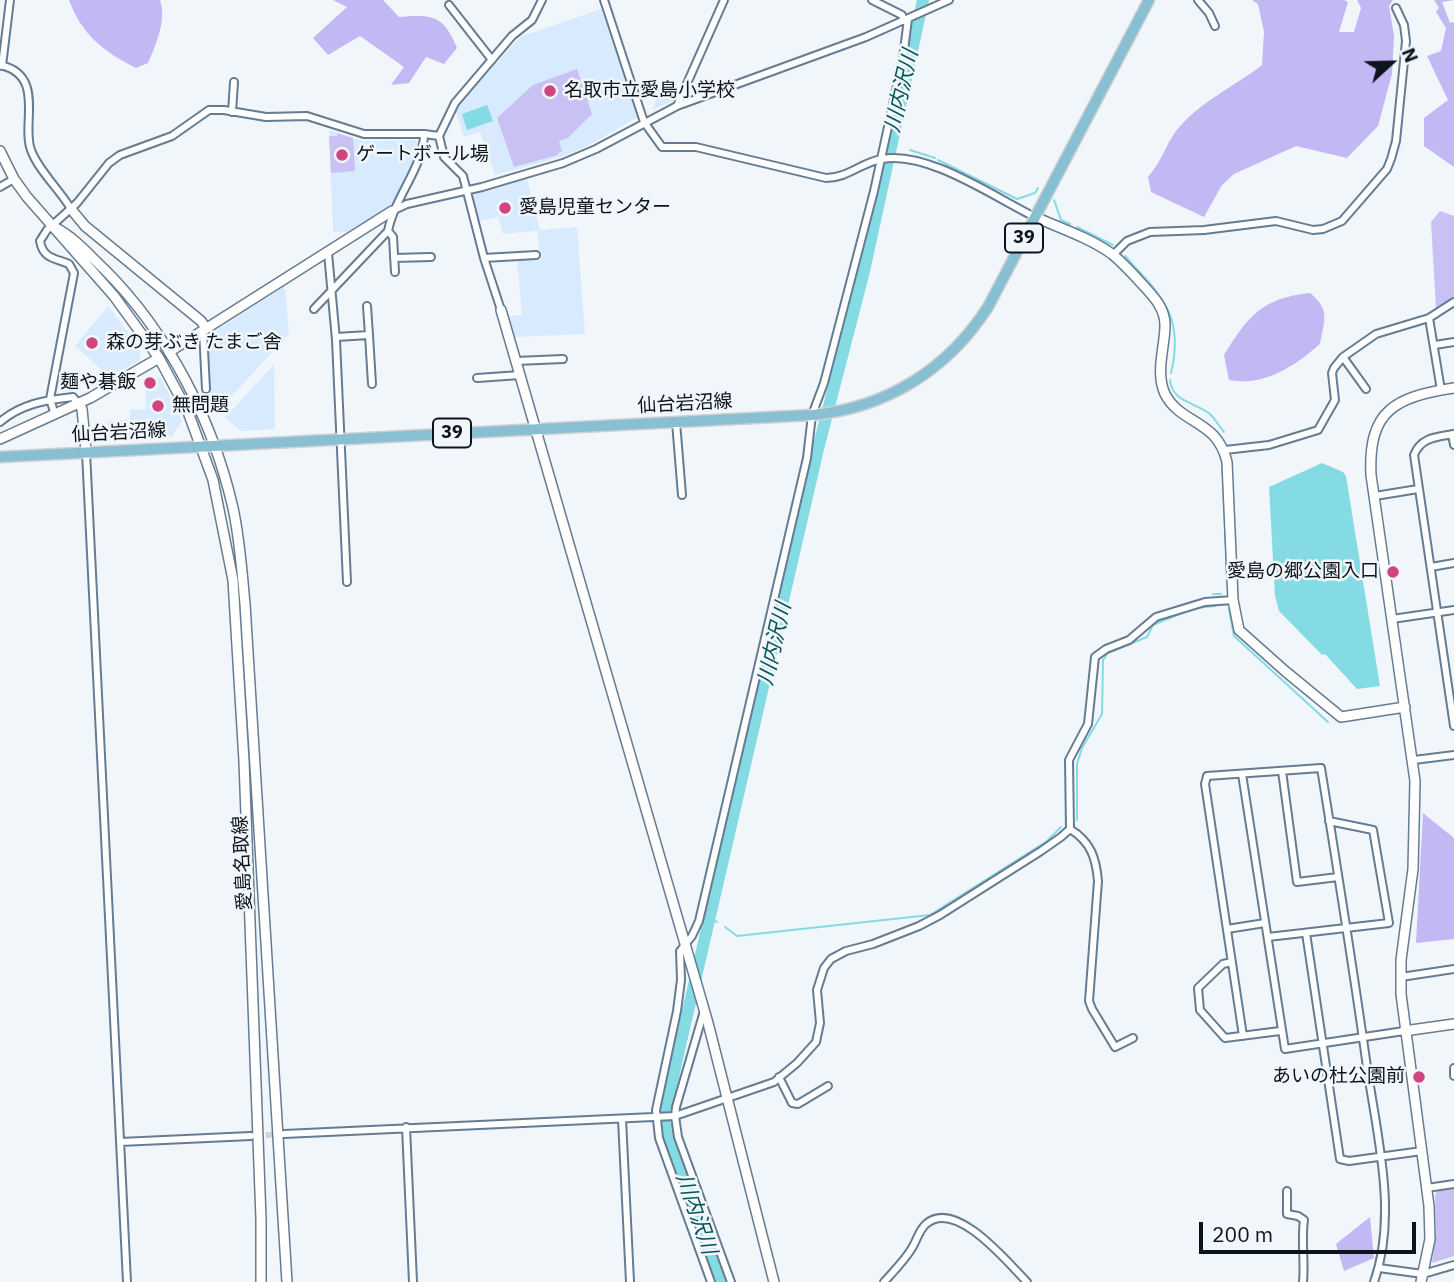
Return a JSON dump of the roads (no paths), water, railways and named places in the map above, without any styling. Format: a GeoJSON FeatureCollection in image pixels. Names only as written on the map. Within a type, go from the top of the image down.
{"type":"FeatureCollection","features":[{"type":"Feature","properties":{"kind":"main road","name":"仙台岩沼線"},"geometry":{"type":"LineString","coordinates":[[0,457],[815,415],[836,412],[891,395],[924,376],[951,354],[977,325],[1149,0]]}},
{"type":"Feature","properties":{"kind":"street"},"geometry":{"type":"LineString","coordinates":[[10,0],[1,66],[8,67],[19,75],[25,85],[31,109],[28,139],[31,151],[85,226],[201,321],[205,329],[206,389]]}},
{"type":"Feature","properties":{"kind":"street"},"geometry":{"type":"LineString","coordinates":[[542,0],[532,20],[512,36],[455,103],[439,136],[444,157],[463,176],[484,258],[689,955],[729,1098],[774,1282]]}},
{"type":"Feature","properties":{"kind":"street"},"geometry":{"type":"LineString","coordinates":[[604,0],[644,122],[662,147],[696,147],[826,178],[845,175],[881,159],[913,159],[933,164],[1113,255],[1153,296],[1162,312],[1165,325],[1161,382],[1164,392],[1180,410],[1214,435],[1224,450],[1227,462],[1233,600],[1239,630],[1284,671],[1342,717],[1405,707]]}},
{"type":"Feature","properties":{"kind":"street"},"geometry":{"type":"LineString","coordinates":[[677,106],[724,0]]}},
{"type":"Feature","properties":{"kind":"street"},"geometry":{"type":"LineString","coordinates":[[872,0],[908,19]]}},
{"type":"Feature","properties":{"kind":"street"},"geometry":{"type":"LineString","coordinates":[[169,352],[407,204],[563,163],[596,149],[677,106],[908,19],[949,0]]}},
{"type":"Feature","properties":{"kind":"street"},"geometry":{"type":"LineString","coordinates":[[1198,0],[1205,6],[1214,26]]}},
{"type":"Feature","properties":{"kind":"street"},"geometry":{"type":"LineString","coordinates":[[449,5],[492,60]]}},
{"type":"Feature","properties":{"kind":"street"},"geometry":{"type":"LineString","coordinates":[[1113,255],[1127,241],[1150,232],[1204,230],[1276,221],[1313,230],[1342,221],[1387,169],[1394,150],[1406,41],[1404,25],[1396,8]]}},
{"type":"Feature","properties":{"kind":"street"},"geometry":{"type":"LineString","coordinates":[[711,1282],[659,1138],[658,1116],[680,995],[680,951],[692,936],[699,921],[815,415],[881,159],[903,58],[908,19]]}},
{"type":"Feature","properties":{"kind":"street"},"geometry":{"type":"LineString","coordinates":[[232,111],[234,82]]}},
{"type":"Feature","properties":{"kind":"street"},"geometry":{"type":"LineString","coordinates":[[55,415],[50,399],[74,273],[69,264],[50,259],[41,248],[40,241],[109,163],[120,155],[172,136],[209,110],[266,117],[307,116],[365,134],[439,136]]}},
{"type":"Feature","properties":{"kind":"street"},"geometry":{"type":"LineString","coordinates":[[314,309],[388,231],[392,211],[422,152],[424,134]]}},
{"type":"Feature","properties":{"kind":"street"},"geometry":{"type":"LineString","coordinates":[[0,151],[14,179],[52,226]]}},
{"type":"Feature","properties":{"kind":"street"},"geometry":{"type":"LineString","coordinates":[[0,187],[14,179]]}},
{"type":"Feature","properties":{"kind":"street","name":"愛島名取線"},"geometry":{"type":"LineString","coordinates":[[52,226],[66,233],[111,277],[142,313],[169,352],[214,445],[234,511],[245,604],[287,1282]]}},
{"type":"Feature","properties":{"kind":"street","name":"愛島名取線"},"geometry":{"type":"LineString","coordinates":[[52,226],[114,296],[159,358],[181,398],[202,446],[213,480],[233,580],[244,761],[261,1282]]}},
{"type":"Feature","properties":{"kind":"street"},"geometry":{"type":"LineString","coordinates":[[388,231],[393,237],[395,272]]}},
{"type":"Feature","properties":{"kind":"street"},"geometry":{"type":"LineString","coordinates":[[328,253],[336,337],[347,582]]}},
{"type":"Feature","properties":{"kind":"street"},"geometry":{"type":"LineString","coordinates":[[484,258],[536,255]]}},
{"type":"Feature","properties":{"kind":"street"},"geometry":{"type":"LineString","coordinates":[[394,258],[431,257]]}},
{"type":"Feature","properties":{"kind":"street"},"geometry":{"type":"LineString","coordinates":[[1224,450],[1269,444],[1318,430],[1335,400],[1332,373],[1343,357],[1376,334],[1429,317],[1454,302]]}},
{"type":"Feature","properties":{"kind":"street"},"geometry":{"type":"LineString","coordinates":[[367,306],[372,384]]}},
{"type":"Feature","properties":{"kind":"street"},"geometry":{"type":"LineString","coordinates":[[1429,317],[1441,390]]}},
{"type":"Feature","properties":{"kind":"street"},"geometry":{"type":"LineString","coordinates":[[336,337],[369,335]]}},
{"type":"Feature","properties":{"kind":"street"},"geometry":{"type":"LineString","coordinates":[[1435,345],[1454,342]]}},
{"type":"Feature","properties":{"kind":"street"},"geometry":{"type":"LineString","coordinates":[[1343,357],[1366,388]]}},
{"type":"Feature","properties":{"kind":"street"},"geometry":{"type":"LineString","coordinates":[[0,439],[79,404],[159,358]]}},
{"type":"Feature","properties":{"kind":"street"},"geometry":{"type":"LineString","coordinates":[[516,361],[563,359]]}},
{"type":"Feature","properties":{"kind":"street"},"geometry":{"type":"LineString","coordinates":[[477,378],[520,375]]}},
{"type":"Feature","properties":{"kind":"street"},"geometry":{"type":"LineString","coordinates":[[1422,1278],[1430,1239],[1427,1188],[1404,1031],[1401,977],[1413,869],[1416,801],[1413,760],[1370,451],[1375,432],[1384,416],[1398,403],[1416,394],[1454,388]]}},
{"type":"Feature","properties":{"kind":"street"},"geometry":{"type":"LineString","coordinates":[[0,422],[16,410],[50,399],[73,397],[82,409],[127,1282]]}},
{"type":"Feature","properties":{"kind":"street"},"geometry":{"type":"LineString","coordinates":[[676,422],[682,495]]}},
{"type":"Feature","properties":{"kind":"street"},"geometry":{"type":"LineString","coordinates":[[1454,445],[1453,434],[1430,438],[1419,445],[1414,455],[1454,726]]}},
{"type":"Feature","properties":{"kind":"street"},"geometry":{"type":"LineString","coordinates":[[1375,496],[1418,489]]}},
{"type":"Feature","properties":{"kind":"street"},"geometry":{"type":"LineString","coordinates":[[1431,567],[1454,563]]}},
{"type":"Feature","properties":{"kind":"street"},"geometry":{"type":"LineString","coordinates":[[284,1134],[673,1116],[774,1082],[797,1063],[816,1042],[820,1023],[817,990],[824,968],[831,959],[846,951],[873,944],[919,926],[940,915],[1061,838],[1070,829],[1069,760],[1088,724],[1095,657],[1106,649],[1129,640],[1156,617],[1205,603],[1233,600]]}},
{"type":"Feature","properties":{"kind":"street"},"geometry":{"type":"LineString","coordinates":[[1392,619],[1454,610]]}},
{"type":"Feature","properties":{"kind":"street"},"geometry":{"type":"LineString","coordinates":[[1413,760],[1454,755]]}},
{"type":"Feature","properties":{"kind":"street"},"geometry":{"type":"LineString","coordinates":[[1243,1036],[1205,784],[1207,776],[1321,768],[1380,1157],[1386,1236],[1374,1282]]}},
{"type":"Feature","properties":{"kind":"street"},"geometry":{"type":"LineString","coordinates":[[1282,771],[1297,882],[1338,877]]}},
{"type":"Feature","properties":{"kind":"street"},"geometry":{"type":"LineString","coordinates":[[1242,774],[1280,1031],[1285,1049],[1454,1024]]}},
{"type":"Feature","properties":{"kind":"street"},"geometry":{"type":"LineString","coordinates":[[1268,937],[1389,923],[1373,830],[1329,821]]}},
{"type":"Feature","properties":{"kind":"street"},"geometry":{"type":"LineString","coordinates":[[1070,829],[1087,841],[1097,869],[1089,1000],[1115,1046],[1133,1038]]}},
{"type":"Feature","properties":{"kind":"street"},"geometry":{"type":"LineString","coordinates":[[1227,929],[1265,923]]}},
{"type":"Feature","properties":{"kind":"street"},"geometry":{"type":"LineString","coordinates":[[1306,933],[1340,1159],[1349,1161],[1422,1151]]}},
{"type":"Feature","properties":{"kind":"street"},"geometry":{"type":"LineString","coordinates":[[1231,962],[1223,964],[1198,988],[1200,1010],[1225,1038],[1280,1031]]}},
{"type":"Feature","properties":{"kind":"street"},"geometry":{"type":"LineString","coordinates":[[1401,977],[1454,969]]}},
{"type":"Feature","properties":{"kind":"street"},"geometry":{"type":"LineString","coordinates":[[704,1010],[673,1116],[678,1137],[731,1282]]}},
{"type":"Feature","properties":{"kind":"street"},"geometry":{"type":"LineString","coordinates":[[1454,1068],[1454,1076]]}},
{"type":"Feature","properties":{"kind":"street"},"geometry":{"type":"LineString","coordinates":[[779,1077],[792,1103],[798,1104],[828,1086]]}},
{"type":"Feature","properties":{"kind":"street"},"geometry":{"type":"LineString","coordinates":[[622,1119],[630,1282]]}},
{"type":"Feature","properties":{"kind":"street"},"geometry":{"type":"LineString","coordinates":[[406,1127],[413,1282]]}},
{"type":"Feature","properties":{"kind":"street"},"geometry":{"type":"LineString","coordinates":[[120,1142],[251,1136]]}},
{"type":"Feature","properties":{"kind":"street"},"geometry":{"type":"LineString","coordinates":[[1427,1188],[1454,1184]]}},
{"type":"Feature","properties":{"kind":"street"},"geometry":{"type":"LineString","coordinates":[[1287,1191],[1287,1214],[1304,1220],[1301,1241],[1305,1261],[1303,1282]]}},
{"type":"Feature","properties":{"kind":"street"},"geometry":{"type":"LineString","coordinates":[[884,1282],[911,1250],[926,1225],[943,1218],[961,1223],[981,1236],[1027,1282]]}},
{"type":"Feature","properties":{"kind":"street"},"geometry":{"type":"LineString","coordinates":[[1379,1268],[1422,1278],[1454,1265]]}},
{"type":"Feature","properties":{"kind":"water"},"geometry":{"type":"Polygon","coordinates":[[[487,105],[493,121],[467,130],[462,114],[487,105]]]}},
{"type":"Feature","properties":{"kind":"water"},"geometry":{"type":"Polygon","coordinates":[[[1322,463],[1346,476],[1380,686],[1357,689],[1325,654],[1322,655],[1279,611],[1275,596],[1269,487],[1322,463]]]}},
{"type":"Feature","properties":{"kind":"waterway","name":"川内沢川"},"geometry":{"type":"LineString","coordinates":[[720,1282],[664,1123],[818,449],[864,271],[923,0]]}},
{"type":"Feature","properties":{"kind":"waterway","name":"川内沢川"},"geometry":{"type":"LineString","coordinates":[[890,151],[895,150]]}},
{"type":"Feature","properties":{"kind":"waterway"},"geometry":{"type":"LineString","coordinates":[[910,150],[935,158]]}},
{"type":"Feature","properties":{"kind":"waterway"},"geometry":{"type":"LineString","coordinates":[[938,160],[1017,199],[1035,193],[1038,188]]}},
{"type":"Feature","properties":{"kind":"waterway"},"geometry":{"type":"LineString","coordinates":[[1054,200],[1061,220],[1070,224]]}},
{"type":"Feature","properties":{"kind":"waterway"},"geometry":{"type":"LineString","coordinates":[[1077,227],[1113,245]]}},
{"type":"Feature","properties":{"kind":"waterway"},"geometry":{"type":"LineString","coordinates":[[1125,256],[1167,308],[1175,336],[1171,373]]}},
{"type":"Feature","properties":{"kind":"waterway"},"geometry":{"type":"LineString","coordinates":[[1170,380],[1175,393],[1210,414],[1224,432]]}},
{"type":"Feature","properties":{"kind":"waterway"},"geometry":{"type":"LineString","coordinates":[[1222,462],[1228,593]]}},
{"type":"Feature","properties":{"kind":"waterway"},"geometry":{"type":"LineString","coordinates":[[1213,594],[1221,594]]}},
{"type":"Feature","properties":{"kind":"waterway"},"geometry":{"type":"LineString","coordinates":[[1195,608],[1215,606]]}},
{"type":"Feature","properties":{"kind":"waterway"},"geometry":{"type":"LineString","coordinates":[[1229,609],[1234,636],[1328,722]]}},
{"type":"Feature","properties":{"kind":"waterway"},"geometry":{"type":"LineString","coordinates":[[1077,820],[1077,764],[1082,748],[1102,714],[1103,660],[1108,653],[1147,637],[1153,625],[1187,611]]}},
{"type":"Feature","properties":{"kind":"waterway"},"geometry":{"type":"LineString","coordinates":[[725,927],[737,936],[930,915],[1047,841],[1061,827]]}},
{"type":"Feature","properties":{"kind":"waterway"},"geometry":{"type":"LineString","coordinates":[[709,918],[717,922]]}},
{"type":"Feature","properties":{"kind":"tunnel"},"geometry":{"type":"LineString","coordinates":[[257,1136],[281,1134]]}},
{"type":"Feature","properties":{"kind":"place","name":"名取市立愛島小学校"},"geometry":{"type":"Point","coordinates":[550,91]}},
{"type":"Feature","properties":{"kind":"place","name":"ゲートボール場"},"geometry":{"type":"Point","coordinates":[342,155]}},
{"type":"Feature","properties":{"kind":"place","name":"愛島児童センター"},"geometry":{"type":"Point","coordinates":[505,208]}},
{"type":"Feature","properties":{"kind":"place","name":"森の芽ぶき たまご舎"},"geometry":{"type":"Point","coordinates":[92,343]}},
{"type":"Feature","properties":{"kind":"place","name":"麺や碁飯"},"geometry":{"type":"Point","coordinates":[150,383]}},
{"type":"Feature","properties":{"kind":"place","name":"無問題"},"geometry":{"type":"Point","coordinates":[158,406]}},
{"type":"Feature","properties":{"kind":"place","name":"愛島の郷公園入口"},"geometry":{"type":"Point","coordinates":[1393,572]}},
{"type":"Feature","properties":{"kind":"place","name":"あいの杜公園前"},"geometry":{"type":"Point","coordinates":[1419,1077]}}]}
